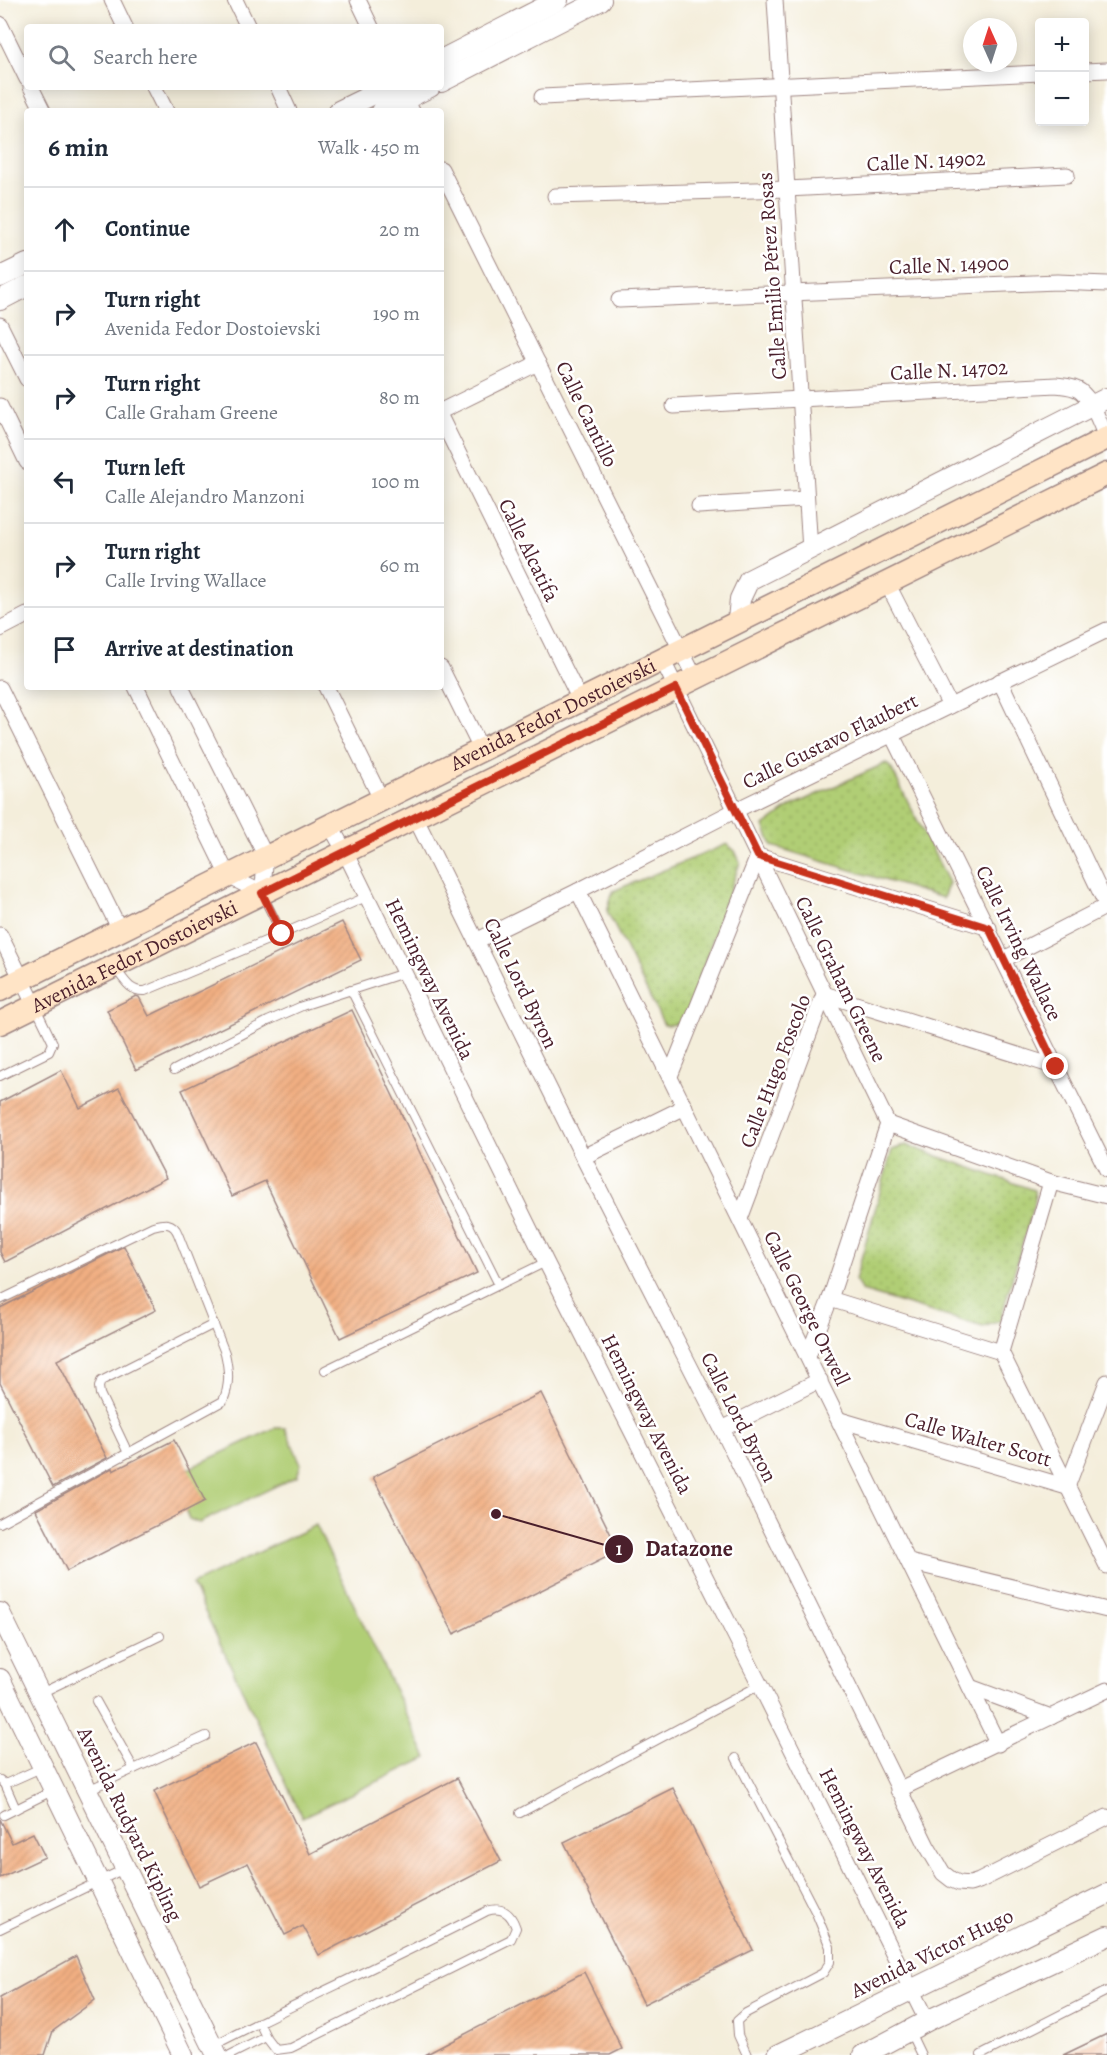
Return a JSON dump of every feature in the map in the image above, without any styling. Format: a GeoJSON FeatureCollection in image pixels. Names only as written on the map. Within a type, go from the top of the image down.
{"type":"FeatureCollection","features":[{"type":"Feature","properties":{"kind":"main road","name":"Avenida Fedor Dostoievski"},"geometry":{"type":"LineString","coordinates":[[0,990],[1107,438]]}},
{"type":"Feature","properties":{"kind":"main road","name":"Avenida Fedor Dostoievski"},"geometry":{"type":"LineString","coordinates":[[0,1023],[1107,474]]}},
{"type":"Feature","properties":{"kind":"street"},"geometry":{"type":"LineString","coordinates":[[112,0],[124,24]]}},
{"type":"Feature","properties":{"kind":"street"},"geometry":{"type":"LineString","coordinates":[[235,0],[247,24]]}},
{"type":"Feature","properties":{"kind":"street"},"geometry":{"type":"LineString","coordinates":[[358,0],[370,24]]}},
{"type":"Feature","properties":{"kind":"street"},"geometry":{"type":"LineString","coordinates":[[444,58],[558,0]]}},
{"type":"Feature","properties":{"kind":"street"},"geometry":{"type":"LineString","coordinates":[[444,79],[601,0]]}},
{"type":"Feature","properties":{"kind":"street","name":"Calle Emilio Pérez Rosas"},"geometry":{"type":"LineString","coordinates":[[775,0],[810,550]]}},
{"type":"Feature","properties":{"kind":"street"},"geometry":{"type":"LineString","coordinates":[[0,24],[24,73]]}},
{"type":"Feature","properties":{"kind":"street"},"geometry":{"type":"LineString","coordinates":[[1089,71],[1107,70]]}},
{"type":"Feature","properties":{"kind":"street"},"geometry":{"type":"LineString","coordinates":[[542,97],[1035,74]]}},
{"type":"Feature","properties":{"kind":"street"},"geometry":{"type":"LineString","coordinates":[[32,90],[42,108]]}},
{"type":"Feature","properties":{"kind":"street"},"geometry":{"type":"LineString","coordinates":[[156,90],[164,108]]}},
{"type":"Feature","properties":{"kind":"street"},"geometry":{"type":"LineString","coordinates":[[280,90],[288,108]]}},
{"type":"Feature","properties":{"kind":"street"},"geometry":{"type":"LineString","coordinates":[[345,108],[382,90]]}},
{"type":"Feature","properties":{"kind":"street"},"geometry":{"type":"LineString","coordinates":[[388,108],[424,90]]}},
{"type":"Feature","properties":{"kind":"street","name":"Calle Cantillo"},"geometry":{"type":"LineString","coordinates":[[444,175],[538,363],[686,683]]}},
{"type":"Feature","properties":{"kind":"street","name":"Calle N. 14902"},"geometry":{"type":"LineString","coordinates":[[555,196],[787,189],[1067,176]]}},
{"type":"Feature","properties":{"kind":"street"},"geometry":{"type":"LineString","coordinates":[[0,277],[24,265]]}},
{"type":"Feature","properties":{"kind":"street","name":"Calle N. 14900"},"geometry":{"type":"LineString","coordinates":[[619,300],[1057,282],[1107,284]]}},
{"type":"Feature","properties":{"kind":"street"},"geometry":{"type":"LineString","coordinates":[[0,300],[24,288]]}},
{"type":"Feature","properties":{"kind":"street"},"geometry":{"type":"LineString","coordinates":[[0,326],[24,374]]}},
{"type":"Feature","properties":{"kind":"street"},"geometry":{"type":"LineString","coordinates":[[444,410],[538,363]]}},
{"type":"Feature","properties":{"kind":"street","name":"Calle N. 14702"},"geometry":{"type":"LineString","coordinates":[[674,406],[1056,385],[1073,387],[1099,402]]}},
{"type":"Feature","properties":{"kind":"street"},"geometry":{"type":"LineString","coordinates":[[738,621],[740,599],[748,580],[1099,402],[1107,438]]}},
{"type":"Feature","properties":{"kind":"street"},"geometry":{"type":"LineString","coordinates":[[0,406],[24,456]]}},
{"type":"Feature","properties":{"kind":"street","name":"Calle Alcatifa"},"geometry":{"type":"LineString","coordinates":[[444,424],[580,700]]}},
{"type":"Feature","properties":{"kind":"street"},"geometry":{"type":"LineString","coordinates":[[699,506],[806,499]]}},
{"type":"Feature","properties":{"kind":"street"},"geometry":{"type":"LineString","coordinates":[[887,583],[950,706]]}},
{"type":"Feature","properties":{"kind":"street"},"geometry":{"type":"LineString","coordinates":[[0,629],[24,617]]}},
{"type":"Feature","properties":{"kind":"street","name":"Calle Gustavo Flaubert"},"geometry":{"type":"LineString","coordinates":[[476,940],[1000,681],[1105,637]]}},
{"type":"Feature","properties":{"kind":"street","name":"Calle Graham Greene"},"geometry":{"type":"LineString","coordinates":[[671,654],[686,683],[736,810],[888,1124]]}},
{"type":"Feature","properties":{"kind":"street"},"geometry":{"type":"LineString","coordinates":[[444,674],[481,749]]}},
{"type":"Feature","properties":{"kind":"street"},"geometry":{"type":"LineString","coordinates":[[1000,681],[1107,906],[1004,959]]}},
{"type":"Feature","properties":{"kind":"street"},"geometry":{"type":"LineString","coordinates":[[0,688],[120,930]]}},
{"type":"Feature","properties":{"kind":"street"},"geometry":{"type":"LineString","coordinates":[[137,690],[228,876],[262,893],[266,857],[182,690]]}},
{"type":"Feature","properties":{"kind":"street"},"geometry":{"type":"LineString","coordinates":[[327,690],[381,799]]}},
{"type":"Feature","properties":{"kind":"street","name":"Calle Irving Wallace"},"geometry":{"type":"LineString","coordinates":[[892,735],[1107,1170]]}},
{"type":"Feature","properties":{"kind":"street","name":"Calle Lord Byron"},"geometry":{"type":"LineString","coordinates":[[415,817],[583,1157],[722,1429],[898,1790],[943,1873],[959,1883],[970,1884],[979,1881],[1107,1817]]}},
{"type":"Feature","properties":{"kind":"street","name":"Hemingway Avenida"},"geometry":{"type":"LineString","coordinates":[[330,825],[546,1262],[927,2021]]}},
{"type":"Feature","properties":{"kind":"street"},"geometry":{"type":"LineString","coordinates":[[670,1076],[758,856],[989,928]]}},
{"type":"Feature","properties":{"kind":"street","name":"Calle George Orwell"},"geometry":{"type":"LineString","coordinates":[[578,891],[998,1744]]}},
{"type":"Feature","properties":{"kind":"street"},"geometry":{"type":"LineString","coordinates":[[0,935],[35,1006]]}},
{"type":"Feature","properties":{"kind":"street","name":"Calle Hugo Foscolo"},"geometry":{"type":"LineString","coordinates":[[740,1219],[824,994],[1056,1067]]}},
{"type":"Feature","properties":{"kind":"street"},"geometry":{"type":"LineString","coordinates":[[583,1157],[685,1107]]}},
{"type":"Feature","properties":{"kind":"street"},"geometry":{"type":"LineString","coordinates":[[808,1356],[830,1299],[888,1124],[1051,1182],[1107,1196]]}},
{"type":"Feature","properties":{"kind":"street"},"geometry":{"type":"LineString","coordinates":[[1051,1182],[1001,1352],[1107,1566]]}},
{"type":"Feature","properties":{"kind":"street"},"geometry":{"type":"LineString","coordinates":[[830,1299],[1001,1352]]}},
{"type":"Feature","properties":{"kind":"street"},"geometry":{"type":"LineString","coordinates":[[722,1429],[819,1380]]}},
{"type":"Feature","properties":{"kind":"street","name":"Calle Walter Scott"},"geometry":{"type":"LineString","coordinates":[[840,1420],[1067,1487],[1107,1382]]}},
{"type":"Feature","properties":{"kind":"street"},"geometry":{"type":"LineString","coordinates":[[909,1562],[1107,1610]]}},
{"type":"Feature","properties":{"kind":"street","name":"Avenida Rudyard Kipling"},"geometry":{"type":"LineString","coordinates":[[0,1613],[214,2050]]}},
{"type":"Feature","properties":{"kind":"street"},"geometry":{"type":"LineString","coordinates":[[0,1679],[183,2055]]}},
{"type":"Feature","properties":{"kind":"street"},"geometry":{"type":"LineString","coordinates":[[970,1687],[1051,1717]]}},
{"type":"Feature","properties":{"kind":"street"},"geometry":{"type":"LineString","coordinates":[[898,1790],[1107,1690]]}},
{"type":"Feature","properties":{"kind":"street","name":"Avenida Víctor Hugo"},"geometry":{"type":"LineString","coordinates":[[778,2055],[1107,1894]]}},
{"type":"Feature","properties":{"kind":"street"},"geometry":{"type":"LineString","coordinates":[[863,2055],[927,2021],[1107,1936]]}},
{"type":"Feature","properties":{"kind":"lane"},"geometry":{"type":"LineString","coordinates":[[262,893],[282,934]]}},
{"type":"Feature","properties":{"kind":"lane"},"geometry":{"type":"LineString","coordinates":[[114,967],[131,989],[138,992],[145,991],[366,897]]}},
{"type":"Feature","properties":{"kind":"lane"},"geometry":{"type":"LineString","coordinates":[[174,1070],[268,1021],[323,998],[404,973]]}},
{"type":"Feature","properties":{"kind":"lane"},"geometry":{"type":"LineString","coordinates":[[351,990],[499,1285]]}},
{"type":"Feature","properties":{"kind":"lane"},"geometry":{"type":"LineString","coordinates":[[0,1076],[49,1052],[52,1048],[53,1043],[35,1006]]}},
{"type":"Feature","properties":{"kind":"lane"},"geometry":{"type":"LineString","coordinates":[[0,1300],[117,1242],[153,1226],[170,1224],[175,1227],[214,1324],[225,1353],[229,1373],[228,1391],[223,1401],[0,1523]]}},
{"type":"Feature","properties":{"kind":"lane"},"geometry":{"type":"LineString","coordinates":[[325,1370],[546,1262]]}},
{"type":"Feature","properties":{"kind":"lane"},"geometry":{"type":"LineString","coordinates":[[128,1453],[100,1394],[101,1381],[214,1324]]}},
{"type":"Feature","properties":{"kind":"lane"},"geometry":{"type":"LineString","coordinates":[[40,1694],[160,1636]]}},
{"type":"Feature","properties":{"kind":"lane"},"geometry":{"type":"LineString","coordinates":[[520,1813],[760,1685]]}},
{"type":"Feature","properties":{"kind":"lane"},"geometry":{"type":"LineString","coordinates":[[96,1701],[134,1769]]}},
{"type":"Feature","properties":{"kind":"lane"},"geometry":{"type":"LineString","coordinates":[[87,1791],[206,1737]]}},
{"type":"Feature","properties":{"kind":"lane"},"geometry":{"type":"LineString","coordinates":[[736,1758],[816,1912],[830,1947],[830,1962],[822,1973],[737,2020],[738,2036],[747,2055]]}},
{"type":"Feature","properties":{"kind":"lane"},"geometry":{"type":"LineString","coordinates":[[16,1809],[2,1782],[43,1767]]}},
{"type":"Feature","properties":{"kind":"lane"},"geometry":{"type":"LineString","coordinates":[[4,1815],[54,1790]]}},
{"type":"Feature","properties":{"kind":"lane"},"geometry":{"type":"LineString","coordinates":[[0,1929],[125,1869]]}},
{"type":"Feature","properties":{"kind":"lane"},"geometry":{"type":"LineString","coordinates":[[214,2050],[259,2022],[487,1911],[496,1908],[503,1910],[513,1919],[516,1928],[511,1939],[291,2048],[276,2050],[266,2037],[259,2022]]}},
{"type":"Feature","properties":{"kind":"lane"},"geometry":{"type":"LineString","coordinates":[[981,2055],[1107,1991]]}},
{"type":"Feature","properties":{"kind":"lane"},"geometry":{"type":"LineString","coordinates":[[909,2031],[921,2055]]}},
{"type":"Feature","properties":{"kind":"lane"},"geometry":{"type":"LineString","coordinates":[[230,2055],[266,2037]]}},
{"type":"Feature","properties":{"kind":"green space"},"geometry":{"type":"Polygon","coordinates":[[[886,763],[891,768],[949,883],[943,898],[772,846],[764,826],[791,806],[886,763]]]}},
{"type":"Feature","properties":{"kind":"green space"},"geometry":{"type":"Polygon","coordinates":[[[727,844],[735,851],[740,862],[683,1024],[664,1025],[607,911],[613,891],[727,844]]]}},
{"type":"Feature","properties":{"kind":"green space"},"geometry":{"type":"Polygon","coordinates":[[[906,1145],[1034,1190],[1035,1200],[1000,1321],[983,1327],[862,1291],[855,1280],[892,1150],[906,1145]]]}},
{"type":"Feature","properties":{"kind":"green space"},"geometry":{"type":"Polygon","coordinates":[[[275,1428],[285,1428],[301,1464],[297,1476],[199,1523],[189,1519],[174,1484],[177,1474],[275,1428]]]}},
{"type":"Feature","properties":{"kind":"green space"},"geometry":{"type":"Polygon","coordinates":[[[316,1525],[427,1758],[302,1817],[192,1584],[316,1525]]]}},
{"type":"Feature","properties":{"kind":"building"},"geometry":{"type":"Polygon","coordinates":[[[342,922],[361,960],[136,1070],[107,1010],[136,996],[139,997],[149,1016],[342,922]]]}},
{"type":"Feature","properties":{"kind":"building"},"geometry":{"type":"Polygon","coordinates":[[[352,1010],[477,1273],[340,1338],[265,1181],[232,1196],[182,1090],[352,1010]]]}},
{"type":"Feature","properties":{"kind":"building"},"geometry":{"type":"Polygon","coordinates":[[[61,1070],[80,1108],[119,1088],[166,1178],[5,1262],[0,1252],[0,1102],[61,1070]]]}},
{"type":"Feature","properties":{"kind":"building"},"geometry":{"type":"Polygon","coordinates":[[[124,1246],[156,1310],[57,1360],[107,1458],[53,1487],[0,1383],[0,1308],[124,1246]]]}},
{"type":"Feature","properties":{"kind":"building"},"geometry":{"type":"Polygon","coordinates":[[[541,1393],[619,1551],[454,1634],[373,1477],[541,1393]]]}},
{"type":"Feature","properties":{"kind":"building"},"geometry":{"type":"Polygon","coordinates":[[[174,1440],[205,1501],[67,1571],[36,1510],[112,1468],[113,1471],[174,1440]]]}},
{"type":"Feature","properties":{"kind":"building"},"geometry":{"type":"Polygon","coordinates":[[[256,1742],[310,1854],[457,1778],[501,1861],[319,1955],[303,1926],[285,1935],[248,1863],[199,1886],[154,1791],[256,1742]]]}},
{"type":"Feature","properties":{"kind":"building"},"geometry":{"type":"Polygon","coordinates":[[[673,1788],[753,1950],[644,2004],[564,1842],[673,1788]]]}},
{"type":"Feature","properties":{"kind":"building"},"geometry":{"type":"Polygon","coordinates":[[[0,1819],[12,1843],[33,1833],[45,1857],[0,1878],[0,1819]]]}},
{"type":"Feature","properties":{"kind":"building"},"geometry":{"type":"Polygon","coordinates":[[[76,1956],[95,2000],[53,2031],[45,2055],[0,2055],[0,1998],[76,1956]]]}},
{"type":"Feature","properties":{"kind":"building"},"geometry":{"type":"Polygon","coordinates":[[[584,1972],[622,2049],[610,2055],[425,2055],[584,1972]]]}},
{"type":"Feature","properties":{"kind":"building"},"geometry":{"type":"Polygon","coordinates":[[[1107,2034],[1107,2055],[1063,2055],[1107,2034]]]}},
{"type":"Feature","properties":{"kind":"place","name":"Datazone"},"geometry":{"type":"Point","coordinates":[496,1514]}},
{"type":"Feature","properties":{"kind":"route"},"geometry":{"type":"LineString","coordinates":[[282,934],[262,893],[676,688],[758,856],[989,928],[1056,1067]]}}]}
